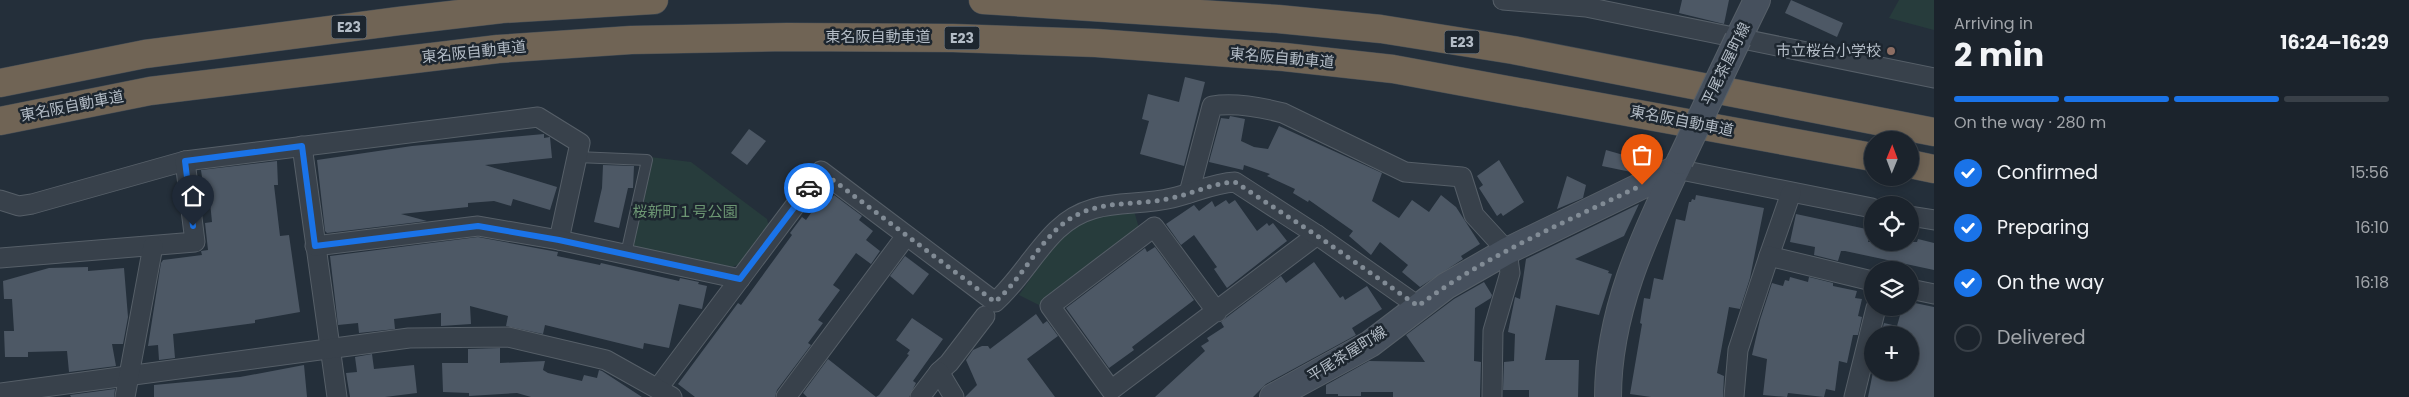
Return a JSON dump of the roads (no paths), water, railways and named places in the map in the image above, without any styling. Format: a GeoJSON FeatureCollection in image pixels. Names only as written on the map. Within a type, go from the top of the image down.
{"type":"FeatureCollection","features":[{"type":"Feature","properties":{"kind":"highway","name":"E23"},"geometry":{"type":"LineString","coordinates":[[0,83],[145,54],[417,19],[502,9],[654,0]]}},
{"type":"Feature","properties":{"kind":"highway","name":"E23"},"geometry":{"type":"LineString","coordinates":[[983,0],[1278,19],[1381,29],[1513,50],[1934,132]]}},
{"type":"Feature","properties":{"kind":"highway","name":"東名阪自動車道"},"geometry":{"type":"LineString","coordinates":[[0,121],[47,110],[150,91],[498,49],[650,40],[787,37],[953,38],[1096,43],[1284,57],[1393,69],[1864,156]]}},
{"type":"Feature","properties":{"kind":"highway"},"geometry":{"type":"LineString","coordinates":[[1919,166],[1934,169]]}},
{"type":"Feature","properties":{"kind":"main road","name":"平尾茶屋町線"},"geometry":{"type":"LineString","coordinates":[[1273,397],[1370,344],[1446,286],[1507,251],[1678,165],[1757,0]]}},
{"type":"Feature","properties":{"kind":"main road"},"geometry":{"type":"LineString","coordinates":[[1608,397],[1613,338],[1621,300],[1633,264],[1678,165]]}},
{"type":"Feature","properties":{"kind":"street"},"geometry":{"type":"LineString","coordinates":[[1503,0],[1587,4],[1738,39],[1934,78]]}},
{"type":"Feature","properties":{"kind":"street"},"geometry":{"type":"LineString","coordinates":[[1189,193],[1212,106],[1224,104],[1263,108],[1283,113],[1405,172],[1462,176],[1474,215],[1507,251],[1510,274],[1493,331],[1492,397]]}},
{"type":"Feature","properties":{"kind":"street"},"geometry":{"type":"LineString","coordinates":[[0,200],[19,206],[32,204],[185,161],[538,117],[580,143],[559,240]]}},
{"type":"Feature","properties":{"kind":"street"},"geometry":{"type":"LineString","coordinates":[[302,146],[337,397]]}},
{"type":"Feature","properties":{"kind":"street"},"geometry":{"type":"LineString","coordinates":[[0,258],[195,242],[185,161]]}},
{"type":"Feature","properties":{"kind":"street"},"geometry":{"type":"LineString","coordinates":[[1678,165],[1791,193],[1864,207]]}},
{"type":"Feature","properties":{"kind":"street"},"geometry":{"type":"LineString","coordinates":[[0,393],[409,338],[508,337],[606,360],[665,392],[740,279],[821,171],[995,302],[1006,293],[1049,238],[1075,216],[1111,204],[1171,199],[1220,183],[1235,182],[1316,235],[1418,306]]}},
{"type":"Feature","properties":{"kind":"street"},"geometry":{"type":"LineString","coordinates":[[1734,397],[1738,350],[1791,193]]}},
{"type":"Feature","properties":{"kind":"street"},"geometry":{"type":"LineString","coordinates":[[1919,218],[1934,220]]}},
{"type":"Feature","properties":{"kind":"street"},"geometry":{"type":"LineString","coordinates":[[315,246],[478,226],[559,240],[740,279]]}},
{"type":"Feature","properties":{"kind":"street"},"geometry":{"type":"LineString","coordinates":[[1217,312],[1154,227],[1050,306],[1111,390],[1217,312],[1316,235]]}},
{"type":"Feature","properties":{"kind":"street"},"geometry":{"type":"LineString","coordinates":[[786,397],[906,236]]}},
{"type":"Feature","properties":{"kind":"street"},"geometry":{"type":"LineString","coordinates":[[125,397],[154,246]]}},
{"type":"Feature","properties":{"kind":"street"},"geometry":{"type":"LineString","coordinates":[[1769,256],[1864,278]]}},
{"type":"Feature","properties":{"kind":"street"},"geometry":{"type":"LineString","coordinates":[[1919,291],[1934,294]]}},
{"type":"Feature","properties":{"kind":"street"},"geometry":{"type":"LineString","coordinates":[[920,397],[939,372],[949,364],[985,316]]}},
{"type":"Feature","properties":{"kind":"street"},"geometry":{"type":"LineString","coordinates":[[1854,397],[1874,316]]}},
{"type":"Feature","properties":{"kind":"street"},"geometry":{"type":"LineString","coordinates":[[939,372],[954,397]]}},
{"type":"Feature","properties":{"kind":"lane"},"geometry":{"type":"LineString","coordinates":[[577,157],[647,160],[626,254]]}},
{"type":"Feature","properties":{"kind":"place","name":"市立桜台小学校"},"geometry":{"type":"Point","coordinates":[1891,51]}},
{"type":"Feature","properties":{"kind":"park label","name":"桜新町１号公園"},"geometry":{"type":"Point","coordinates":[685,212]}}]}
